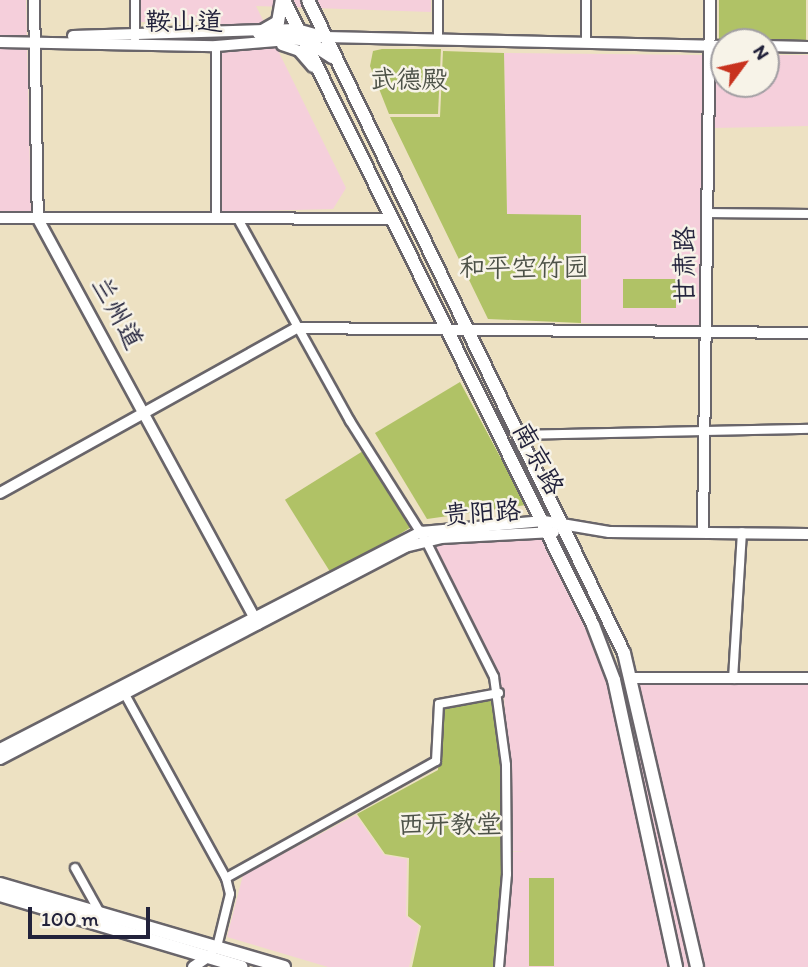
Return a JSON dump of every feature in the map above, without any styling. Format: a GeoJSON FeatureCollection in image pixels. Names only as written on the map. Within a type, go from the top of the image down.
{"type":"FeatureCollection","features":[{"type":"Feature","properties":{"kind":"main road"},"geometry":{"type":"LineString","coordinates":[[259,33],[278,22],[283,0]]}},
{"type":"Feature","properties":{"kind":"main road","name":"南京路"},"geometry":{"type":"LineString","coordinates":[[283,0],[443,329],[547,527],[614,680],[676,967]]}},
{"type":"Feature","properties":{"kind":"main road","name":"南京路"},"geometry":{"type":"LineString","coordinates":[[308,0],[467,330],[567,529],[633,678],[697,967]]}},
{"type":"Feature","properties":{"kind":"main road"},"geometry":{"type":"LineString","coordinates":[[259,33],[301,37],[337,63]]}},
{"type":"Feature","properties":{"kind":"main road"},"geometry":{"type":"LineString","coordinates":[[0,884],[100,913],[212,960],[284,967]]}},
{"type":"Feature","properties":{"kind":"main road"},"geometry":{"type":"LineString","coordinates":[[0,895],[241,967]]}},
{"type":"Feature","properties":{"kind":"street","name":"兰州道"},"geometry":{"type":"LineString","coordinates":[[34,0],[38,219],[145,410],[256,620]]}},
{"type":"Feature","properties":{"kind":"street"},"geometry":{"type":"LineString","coordinates":[[135,0],[135,40]]}},
{"type":"Feature","properties":{"kind":"street"},"geometry":{"type":"LineString","coordinates":[[438,0],[438,38]]}},
{"type":"Feature","properties":{"kind":"street"},"geometry":{"type":"LineString","coordinates":[[586,0],[586,43]]}},
{"type":"Feature","properties":{"kind":"street","name":"甘肃路"},"geometry":{"type":"LineString","coordinates":[[710,0],[710,28]]}},
{"type":"Feature","properties":{"kind":"street","name":"鞍山道"},"geometry":{"type":"LineString","coordinates":[[0,42],[135,40],[259,33]]}},
{"type":"Feature","properties":{"kind":"street","name":"鞍山道"},"geometry":{"type":"LineString","coordinates":[[0,36],[35,40]]}},
{"type":"Feature","properties":{"kind":"street","name":"鞍山道"},"geometry":{"type":"LineString","coordinates":[[135,40],[216,46],[276,43],[301,37],[438,38],[710,46]]}},
{"type":"Feature","properties":{"kind":"street"},"geometry":{"type":"LineString","coordinates":[[276,43],[299,51],[319,76]]}},
{"type":"Feature","properties":{"kind":"street"},"geometry":{"type":"LineString","coordinates":[[216,46],[216,219]]}},
{"type":"Feature","properties":{"kind":"street","name":"甘肃路"},"geometry":{"type":"LineString","coordinates":[[703,531],[708,333],[710,46]]}},
{"type":"Feature","properties":{"kind":"street"},"geometry":{"type":"LineString","coordinates":[[780,47],[808,47]]}},
{"type":"Feature","properties":{"kind":"street"},"geometry":{"type":"LineString","coordinates":[[708,213],[808,214]]}},
{"type":"Feature","properties":{"kind":"street"},"geometry":{"type":"LineString","coordinates":[[0,218],[388,219]]}},
{"type":"Feature","properties":{"kind":"street"},"geometry":{"type":"LineString","coordinates":[[238,219],[296,328],[424,537],[499,693],[507,874],[499,967]]}},
{"type":"Feature","properties":{"kind":"street"},"geometry":{"type":"LineString","coordinates":[[0,493],[296,328],[808,332]]}},
{"type":"Feature","properties":{"kind":"street"},"geometry":{"type":"LineString","coordinates":[[519,435],[705,426],[808,429]]}},
{"type":"Feature","properties":{"kind":"street","name":"贵阳路"},"geometry":{"type":"LineString","coordinates":[[0,760],[123,690],[256,620],[424,537],[547,527],[808,534]]}},
{"type":"Feature","properties":{"kind":"street"},"geometry":{"type":"LineString","coordinates":[[733,679],[741,532]]}},
{"type":"Feature","properties":{"kind":"street"},"geometry":{"type":"LineString","coordinates":[[633,678],[808,678]]}},
{"type":"Feature","properties":{"kind":"street"},"geometry":{"type":"LineString","coordinates":[[123,690],[226,878],[230,894],[212,960],[192,967],[188,952]]}},
{"type":"Feature","properties":{"kind":"street","name":"贵阳路"},"geometry":{"type":"LineString","coordinates":[[0,749],[123,690]]}},
{"type":"Feature","properties":{"kind":"street"},"geometry":{"type":"LineString","coordinates":[[226,878],[436,761],[439,704],[499,693]]}},
{"type":"Feature","properties":{"kind":"street"},"geometry":{"type":"LineString","coordinates":[[75,868],[112,929]]}},
{"type":"Feature","properties":{"kind":"shaded area"},"geometry":{"type":"Polygon","coordinates":[[[0,0],[26,0],[31,211],[0,211],[0,0]]]}},
{"type":"Feature","properties":{"kind":"shaded area"},"geometry":{"type":"Polygon","coordinates":[[[139,0],[431,0],[431,12],[256,6],[346,188],[333,209],[219,212],[220,19],[141,22],[139,0]]]}},
{"type":"Feature","properties":{"kind":"shaded area"},"geometry":{"type":"Polygon","coordinates":[[[504,53],[703,55],[704,329],[581,323],[581,215],[507,215],[504,53]]]}},
{"type":"Feature","properties":{"kind":"shaded area"},"geometry":{"type":"Polygon","coordinates":[[[780,55],[808,55],[808,126],[713,128],[713,98],[780,98],[780,55]]]}},
{"type":"Feature","properties":{"kind":"shaded area"},"geometry":{"type":"Polygon","coordinates":[[[530,525],[544,529],[604,659],[624,681],[808,681],[808,967],[504,967],[511,852],[524,851],[510,851],[504,694],[431,544],[530,525]]]}},
{"type":"Feature","properties":{"kind":"shaded area"},"geometry":{"type":"Polygon","coordinates":[[[356,815],[384,855],[407,859],[406,916],[419,926],[409,967],[328,967],[227,937],[243,875],[356,815]]]}},
{"type":"Feature","properties":{"kind":"green space"},"geometry":{"type":"Polygon","coordinates":[[[719,0],[806,0],[806,43],[780,43],[780,28],[719,28],[719,0]]]}},
{"type":"Feature","properties":{"kind":"green space","name":"武德殿"},"geometry":{"type":"Polygon","coordinates":[[[441,49],[438,114],[389,114],[370,66],[373,51],[441,49]]]}},
{"type":"Feature","properties":{"kind":"green space","name":"和平空竹园"},"geometry":{"type":"Polygon","coordinates":[[[443,51],[504,53],[507,214],[581,215],[581,323],[488,319],[390,117],[440,117],[443,51]]]}},
{"type":"Feature","properties":{"kind":"green space"},"geometry":{"type":"Polygon","coordinates":[[[623,279],[676,279],[676,308],[623,308],[623,279]]]}},
{"type":"Feature","properties":{"kind":"green space"},"geometry":{"type":"Polygon","coordinates":[[[460,382],[526,505],[427,519],[375,433],[460,382]]]}},
{"type":"Feature","properties":{"kind":"green space"},"geometry":{"type":"Polygon","coordinates":[[[363,451],[411,527],[333,576],[285,500],[363,451]]]}},
{"type":"Feature","properties":{"kind":"green space","name":"西开教堂"},"geometry":{"type":"Polygon","coordinates":[[[497,695],[505,873],[494,967],[412,967],[421,926],[408,916],[409,858],[385,854],[357,814],[438,770],[441,705],[497,695]]]}},
{"type":"Feature","properties":{"kind":"green space"},"geometry":{"type":"Polygon","coordinates":[[[529,878],[554,878],[554,966],[529,966],[529,878]]]}}]}
